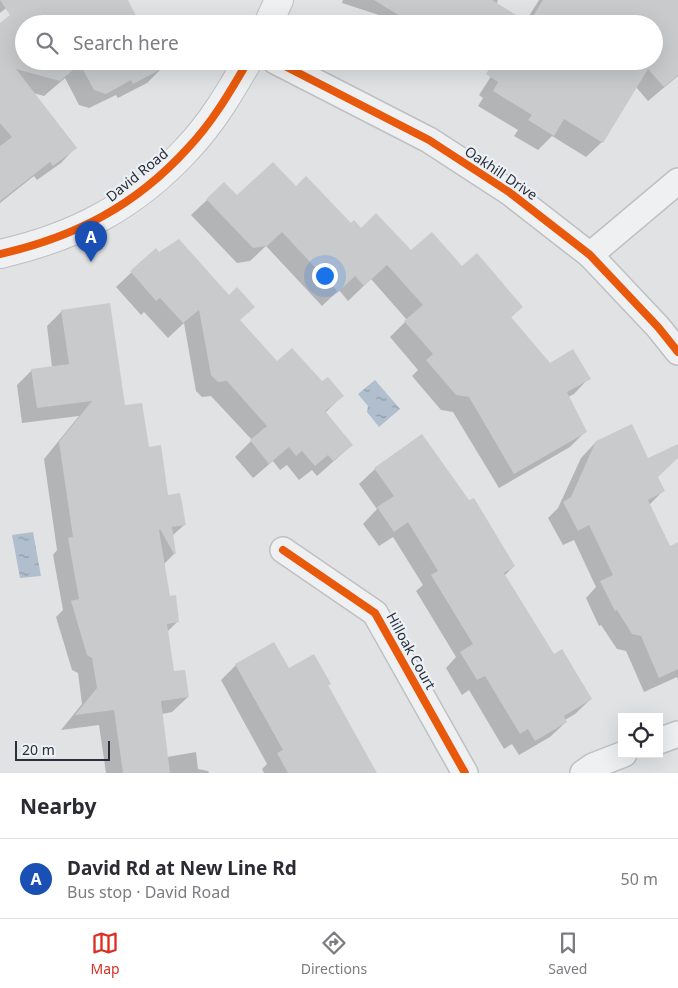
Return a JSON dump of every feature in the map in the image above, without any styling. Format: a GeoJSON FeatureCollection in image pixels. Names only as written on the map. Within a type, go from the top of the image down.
{"type":"FeatureCollection","features":[{"type":"Feature","properties":{"kind":"street"},"geometry":{"type":"LineString","coordinates":[[272,15],[279,0]]}},
{"type":"Feature","properties":{"kind":"street","name":"David Road"},"geometry":{"type":"LineString","coordinates":[[0,254],[22,249],[76,230],[126,203],[188,149],[225,101],[243,70]]}},
{"type":"Feature","properties":{"kind":"street","name":"Oakhill Drive"},"geometry":{"type":"LineString","coordinates":[[293,70],[429,140],[509,192],[590,255],[658,327],[678,352]]}},
{"type":"Feature","properties":{"kind":"street"},"geometry":{"type":"LineString","coordinates":[[590,255],[678,181]]}},
{"type":"Feature","properties":{"kind":"street","name":"Hilloak Court"},"geometry":{"type":"LineString","coordinates":[[283,550],[375,613],[465,773]]}},
{"type":"Feature","properties":{"kind":"street"},"geometry":{"type":"LineString","coordinates":[[663,740],[678,734]]}},
{"type":"Feature","properties":{"kind":"street"},"geometry":{"type":"LineString","coordinates":[[583,773],[593,766],[618,756]]}},
{"type":"Feature","properties":{"kind":"water"},"geometry":{"type":"Polygon","coordinates":[[[375,380],[400,409],[379,427],[367,412],[368,406],[358,394],[375,380]]]}},
{"type":"Feature","properties":{"kind":"water"},"geometry":{"type":"Polygon","coordinates":[[[33,532],[41,576],[20,578],[12,535],[33,532]]]}},
{"type":"Feature","properties":{"kind":"building"},"geometry":{"type":"Polygon","coordinates":[[[0,0],[128,0],[136,15],[15,15],[15,70],[77,148],[53,166],[50,162],[0,201],[0,146],[12,137],[0,123],[0,23],[10,15],[0,0]]]}},
{"type":"Feature","properties":{"kind":"building"},"geometry":{"type":"Polygon","coordinates":[[[374,0],[492,0],[516,15],[398,15],[374,0]]]}},
{"type":"Feature","properties":{"kind":"building"},"geometry":{"type":"Polygon","coordinates":[[[543,0],[678,0],[678,75],[664,87],[649,70],[663,70],[663,15],[534,15],[543,0]]]}},
{"type":"Feature","properties":{"kind":"building"},"geometry":{"type":"Polygon","coordinates":[[[20,70],[73,70],[60,81],[20,70]]]}},
{"type":"Feature","properties":{"kind":"building"},"geometry":{"type":"Polygon","coordinates":[[[83,70],[159,70],[133,84],[131,80],[106,94],[94,90],[83,70]]]}},
{"type":"Feature","properties":{"kind":"building"},"geometry":{"type":"Polygon","coordinates":[[[488,70],[647,70],[603,143],[564,119],[554,136],[528,120],[532,115],[493,91],[498,82],[486,74],[488,70]]]}},
{"type":"Feature","properties":{"kind":"building"},"geometry":{"type":"Polygon","coordinates":[[[273,162],[296,186],[306,176],[351,223],[354,220],[361,228],[376,213],[411,250],[432,232],[462,266],[477,253],[523,307],[511,317],[550,363],[573,349],[591,379],[567,392],[587,432],[514,474],[469,397],[456,395],[426,360],[433,354],[404,321],[423,305],[387,265],[364,286],[355,276],[338,292],[282,232],[267,246],[253,248],[206,199],[224,182],[237,195],[273,162]]]}},
{"type":"Feature","properties":{"kind":"building"},"geometry":{"type":"Polygon","coordinates":[[[179,239],[229,295],[237,287],[255,307],[240,320],[277,361],[292,348],[322,381],[328,377],[344,396],[325,411],[353,445],[333,461],[328,455],[315,466],[302,451],[296,456],[289,447],[269,464],[250,440],[267,426],[227,381],[218,382],[211,375],[199,310],[183,323],[160,298],[156,301],[130,271],[156,248],[159,252],[179,239]]]}},
{"type":"Feature","properties":{"kind":"building"},"geometry":{"type":"Polygon","coordinates":[[[110,303],[125,405],[142,403],[149,447],[161,445],[168,495],[180,493],[186,525],[172,527],[176,554],[174,554],[159,530],[170,596],[176,595],[179,622],[167,624],[174,671],[185,670],[189,697],[161,701],[170,773],[123,773],[114,710],[75,715],[97,688],[92,658],[87,655],[71,601],[79,599],[68,538],[73,537],[59,442],[92,401],[37,408],[31,369],[69,364],[61,310],[110,303]]]}},
{"type":"Feature","properties":{"kind":"building"},"geometry":{"type":"Polygon","coordinates":[[[632,424],[648,458],[678,444],[678,458],[658,477],[665,491],[648,500],[670,546],[678,542],[678,669],[659,678],[641,636],[632,634],[617,610],[615,611],[600,581],[613,575],[589,525],[578,531],[563,502],[571,497],[596,441],[632,424]]]}},
{"type":"Feature","properties":{"kind":"building"},"geometry":{"type":"Polygon","coordinates":[[[422,434],[469,500],[474,498],[515,566],[504,573],[554,654],[562,649],[592,699],[564,716],[567,722],[535,741],[528,729],[520,734],[485,676],[477,680],[460,652],[473,644],[431,575],[438,571],[408,522],[394,532],[377,507],[394,496],[374,468],[422,434]]]}},
{"type":"Feature","properties":{"kind":"building"},"geometry":{"type":"Polygon","coordinates":[[[274,642],[289,668],[314,654],[331,684],[328,685],[377,773],[288,773],[277,753],[283,750],[235,664],[274,642]]]}},
{"type":"Feature","properties":{"kind":"cycle path"},"geometry":{"type":"LineString","coordinates":[[0,254],[54,238],[102,217],[125,203],[167,169],[205,129],[243,70]]}},
{"type":"Feature","properties":{"kind":"cycle path"},"geometry":{"type":"LineString","coordinates":[[293,70],[429,140],[509,192],[590,255],[658,327],[678,352]]}},
{"type":"Feature","properties":{"kind":"cycle path"},"geometry":{"type":"LineString","coordinates":[[283,550],[375,613],[465,773]]}},
{"type":"Feature","properties":{"kind":"place","name":"David Rd at New Line Rd"},"geometry":{"type":"Point","coordinates":[91,262]}}]}
